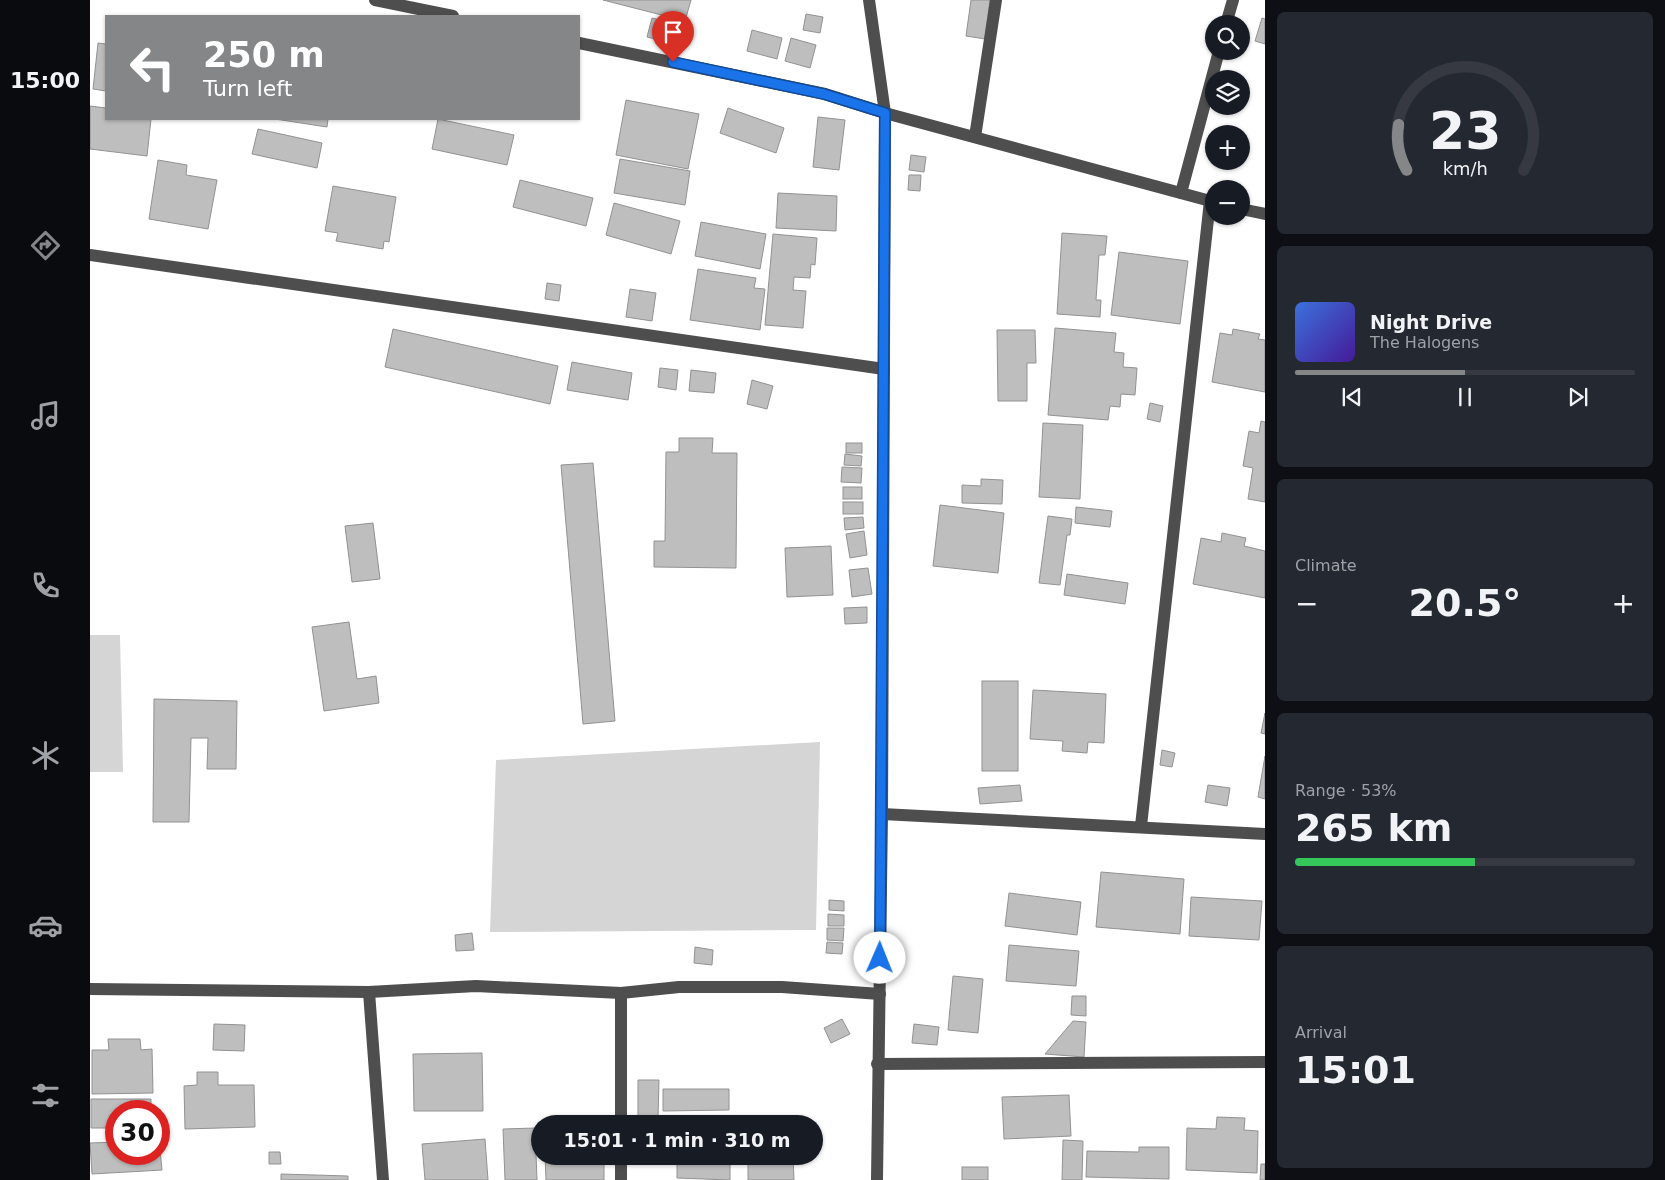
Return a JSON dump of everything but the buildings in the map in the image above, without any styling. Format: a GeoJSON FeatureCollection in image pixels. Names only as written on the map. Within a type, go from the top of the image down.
{"type":"FeatureCollection","features":[{"type":"Feature","properties":{"kind":"street"},"geometry":{"type":"LineString","coordinates":[[375,0],[448,15]]}},
{"type":"Feature","properties":{"kind":"street"},"geometry":{"type":"LineString","coordinates":[[869,0],[885,113],[882,814],[880,994],[877,1064],[877,1180]]}},
{"type":"Feature","properties":{"kind":"street"},"geometry":{"type":"LineString","coordinates":[[975,137],[996,0]]}},
{"type":"Feature","properties":{"kind":"street"},"geometry":{"type":"LineString","coordinates":[[1228,15],[1232,0]]}},
{"type":"Feature","properties":{"kind":"street"},"geometry":{"type":"LineString","coordinates":[[580,43],[824,94],[885,113],[1205,200]]}},
{"type":"Feature","properties":{"kind":"street"},"geometry":{"type":"LineString","coordinates":[[1180,193],[1217,60]]}},
{"type":"Feature","properties":{"kind":"street"},"geometry":{"type":"LineString","coordinates":[[1250,211],[1265,214]]}},
{"type":"Feature","properties":{"kind":"street"},"geometry":{"type":"LineString","coordinates":[[1142,826],[1209,225]]}},
{"type":"Feature","properties":{"kind":"street"},"geometry":{"type":"LineString","coordinates":[[90,256],[884,369]]}},
{"type":"Feature","properties":{"kind":"street"},"geometry":{"type":"LineString","coordinates":[[882,814],[1142,826],[1265,834]]}},
{"type":"Feature","properties":{"kind":"street"},"geometry":{"type":"LineString","coordinates":[[90,989],[369,992],[476,986],[621,993],[679,987],[782,987],[880,994]]}},
{"type":"Feature","properties":{"kind":"street"},"geometry":{"type":"LineString","coordinates":[[369,992],[383,1180]]}},
{"type":"Feature","properties":{"kind":"street"},"geometry":{"type":"LineString","coordinates":[[621,993],[621,1115]]}},
{"type":"Feature","properties":{"kind":"street"},"geometry":{"type":"LineString","coordinates":[[877,1064],[1265,1062]]}},
{"type":"Feature","properties":{"kind":"street"},"geometry":{"type":"LineString","coordinates":[[621,1165],[621,1180]]}},
{"type":"Feature","properties":{"kind":"shaded area"},"geometry":{"type":"Polygon","coordinates":[[[90,635],[120,635],[123,772],[90,772],[90,635]]]}},
{"type":"Feature","properties":{"kind":"shaded area"},"geometry":{"type":"Polygon","coordinates":[[[820,742],[816,930],[490,932],[496,760],[820,742]]]}},
{"type":"Feature","properties":{"kind":"route"},"geometry":{"type":"LineString","coordinates":[[673,62],[824,94],[885,113],[880,958]]}}]}
